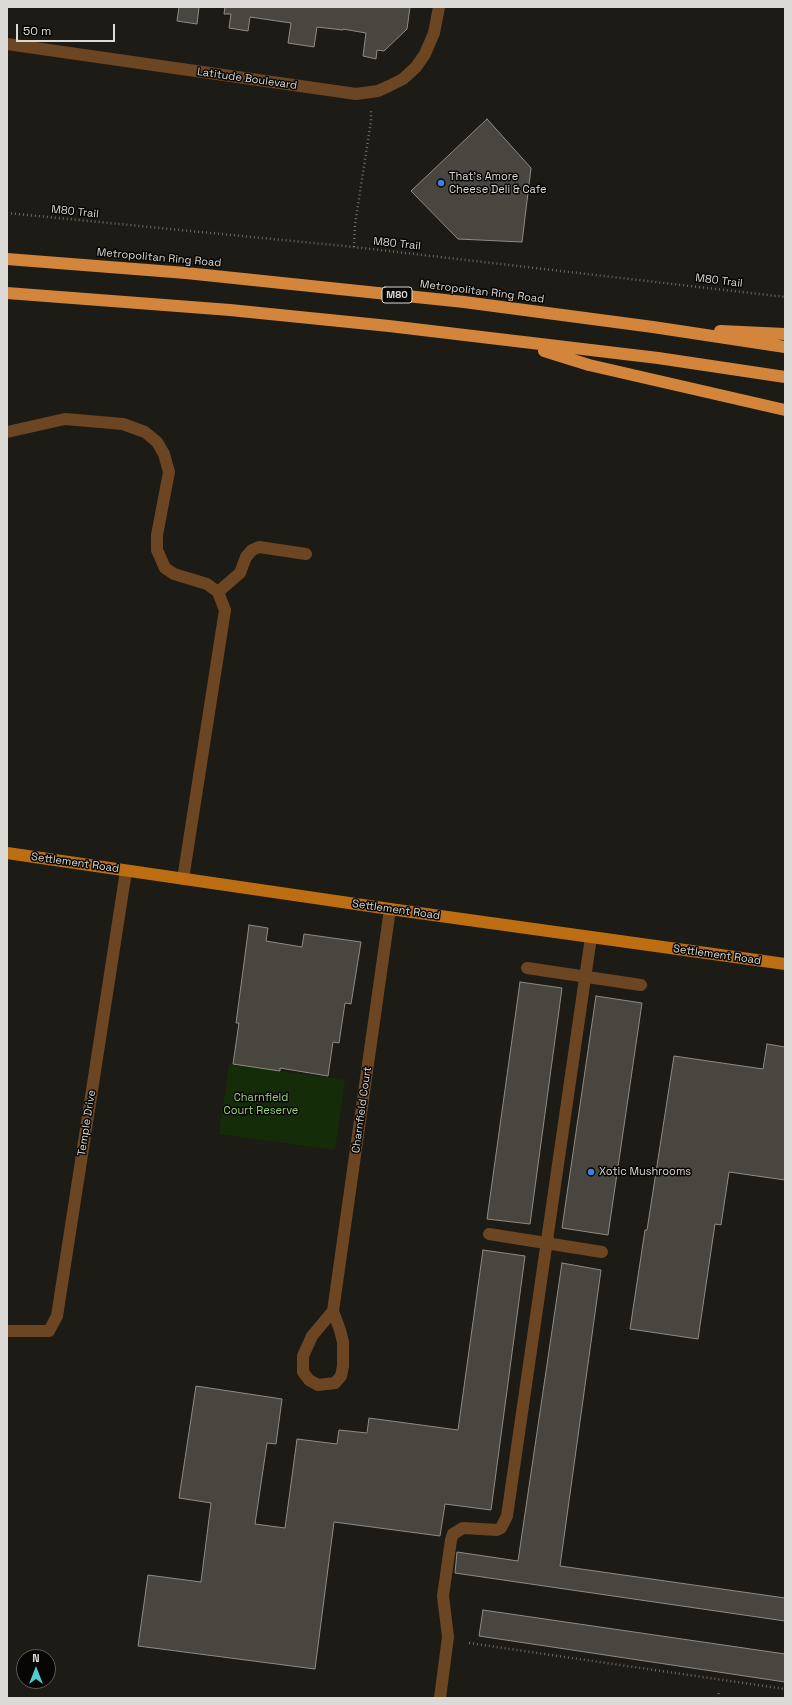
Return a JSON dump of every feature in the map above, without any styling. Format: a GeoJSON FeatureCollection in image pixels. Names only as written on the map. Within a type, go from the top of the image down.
{"type":"FeatureCollection","features":[{"type":"Feature","properties":{"kind":"highway","name":"Metropolitan Ring Road"},"geometry":{"type":"LineString","coordinates":[[7,259],[186,273],[464,302],[653,327],[785,347]]}},
{"type":"Feature","properties":{"kind":"highway"},"geometry":{"type":"LineString","coordinates":[[7,293],[230,310],[388,326],[658,358],[785,377]]}},
{"type":"Feature","properties":{"kind":"highway"},"geometry":{"type":"LineString","coordinates":[[653,327],[785,334]]}},
{"type":"Feature","properties":{"kind":"highway"},"geometry":{"type":"LineString","coordinates":[[514,342],[589,365],[785,410]]}},
{"type":"Feature","properties":{"kind":"main road","name":"Settlement Road"},"geometry":{"type":"LineString","coordinates":[[7,854],[785,964]]}},
{"type":"Feature","properties":{"kind":"street","name":"Latitude Boulevard"},"geometry":{"type":"LineString","coordinates":[[7,44],[356,94],[378,91],[403,79],[416,67],[425,54],[434,33],[439,7]]}},
{"type":"Feature","properties":{"kind":"street"},"geometry":{"type":"LineString","coordinates":[[7,432],[65,420],[123,424],[145,432],[156,442],[164,454],[169,472],[157,535],[157,550],[165,568],[174,574],[207,584],[218,592],[225,610],[183,879]]}},
{"type":"Feature","properties":{"kind":"street"},"geometry":{"type":"LineString","coordinates":[[218,592],[240,573],[246,557],[252,550],[259,547],[306,554]]}},
{"type":"Feature","properties":{"kind":"street","name":"Temple Drive"},"geometry":{"type":"LineString","coordinates":[[7,1331],[49,1331],[57,1316],[126,871]]}},
{"type":"Feature","properties":{"kind":"street","name":"Charnfield Court"},"geometry":{"type":"LineString","coordinates":[[333,1311],[312,1336],[303,1356],[303,1372],[309,1380],[318,1385],[335,1383],[341,1376],[343,1366],[343,1342],[333,1311],[390,909]]}},
{"type":"Feature","properties":{"kind":"street"},"geometry":{"type":"LineString","coordinates":[[440,1698],[448,1637],[443,1596],[453,1534],[463,1528],[497,1530],[501,1528],[507,1516],[591,937]]}},
{"type":"Feature","properties":{"kind":"street"},"geometry":{"type":"LineString","coordinates":[[527,968],[641,985]]}},
{"type":"Feature","properties":{"kind":"street"},"geometry":{"type":"LineString","coordinates":[[488,1234],[602,1252]]}},
{"type":"Feature","properties":{"kind":"path"},"geometry":{"type":"LineString","coordinates":[[354,247],[355,224],[371,120],[371,111]]}},
{"type":"Feature","properties":{"kind":"path","name":"M80 Trail"},"geometry":{"type":"LineString","coordinates":[[7,213],[354,247],[785,296]]}},
{"type":"Feature","properties":{"kind":"path"},"geometry":{"type":"LineString","coordinates":[[469,1643],[785,1689]]}},
{"type":"Feature","properties":{"kind":"path"},"geometry":{"type":"LineString","coordinates":[[718,1698],[719,1690]]}},
{"type":"Feature","properties":{"kind":"green space","name":"Charnfield Court Reserve"},"geometry":{"type":"Polygon","coordinates":[[[229,1064],[345,1080],[335,1150],[219,1134],[229,1064]]]}},
{"type":"Feature","properties":{"kind":"building"},"geometry":{"type":"Polygon","coordinates":[[[179,7],[199,7],[197,24],[177,21],[179,7]]]}},
{"type":"Feature","properties":{"kind":"building"},"geometry":{"type":"Polygon","coordinates":[[[225,7],[410,7],[407,29],[384,51],[377,50],[376,59],[363,56],[366,33],[317,27],[314,47],[288,43],[291,23],[250,17],[248,31],[229,28],[231,14],[224,14],[225,7]]]}},
{"type":"Feature","properties":{"kind":"building"},"geometry":{"type":"Polygon","coordinates":[[[487,119],[531,168],[522,242],[458,239],[411,191],[487,119]]]}},
{"type":"Feature","properties":{"kind":"building"},"geometry":{"type":"Polygon","coordinates":[[[249,925],[268,928],[266,941],[302,947],[304,934],[361,942],[351,1004],[345,1003],[339,1043],[333,1042],[328,1076],[280,1068],[280,1071],[233,1064],[239,1023],[236,1023],[249,925]]]}},
{"type":"Feature","properties":{"kind":"building"},"geometry":{"type":"Polygon","coordinates":[[[520,982],[562,988],[530,1224],[487,1219],[520,982]]]}},
{"type":"Feature","properties":{"kind":"building"},"geometry":{"type":"Polygon","coordinates":[[[596,996],[642,1003],[608,1235],[562,1228],[596,996]]]}},
{"type":"Feature","properties":{"kind":"building"},"geometry":{"type":"Polygon","coordinates":[[[767,1044],[785,1047],[785,1180],[729,1172],[721,1225],[715,1224],[698,1339],[630,1329],[674,1056],[763,1069],[767,1044]]]}},
{"type":"Feature","properties":{"kind":"building"},"geometry":{"type":"Polygon","coordinates":[[[483,1250],[525,1256],[491,1510],[445,1504],[440,1536],[334,1522],[315,1669],[138,1646],[148,1575],[201,1582],[211,1503],[179,1498],[196,1386],[282,1399],[276,1444],[267,1443],[255,1524],[285,1528],[297,1439],[337,1444],[339,1430],[367,1433],[369,1418],[458,1430],[483,1250]]]}},
{"type":"Feature","properties":{"kind":"building"},"geometry":{"type":"Polygon","coordinates":[[[562,1263],[601,1270],[560,1566],[785,1598],[785,1621],[455,1573],[457,1552],[518,1561],[562,1263]]]}},
{"type":"Feature","properties":{"kind":"building"},"geometry":{"type":"Polygon","coordinates":[[[483,1610],[785,1654],[785,1682],[479,1636],[483,1610]]]}},
{"type":"Feature","properties":{"kind":"place","name":"That's Amore Cheese Deli & Cafe"},"geometry":{"type":"Point","coordinates":[441,183]}},
{"type":"Feature","properties":{"kind":"place","name":"Xotic Mushrooms"},"geometry":{"type":"Point","coordinates":[591,1172]}}]}
